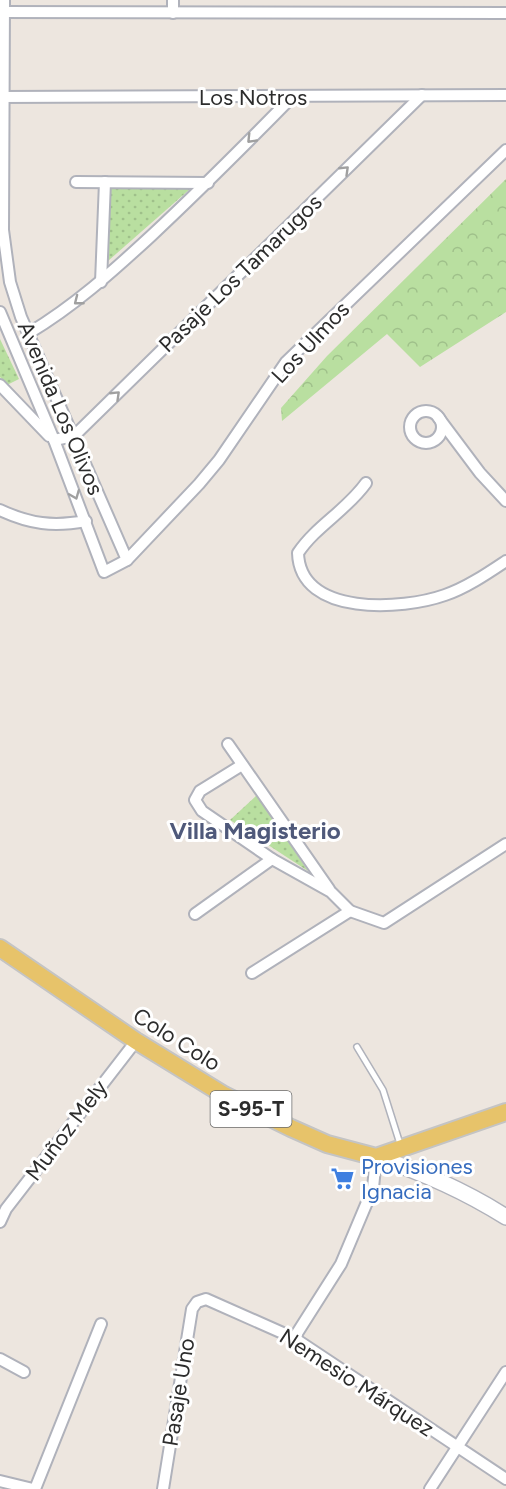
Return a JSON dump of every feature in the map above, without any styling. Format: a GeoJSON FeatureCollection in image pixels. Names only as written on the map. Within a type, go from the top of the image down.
{"type":"FeatureCollection","features":[{"type":"Feature","properties":{"kind":"main road","name":"Colo Colo"},"geometry":{"type":"LineString","coordinates":[[0,948],[136,1041],[224,1095],[327,1144],[376,1157],[432,1177],[506,1217]]}},
{"type":"Feature","properties":{"kind":"main road"},"geometry":{"type":"LineString","coordinates":[[376,1157],[506,1112]]}},
{"type":"Feature","properties":{"kind":"street","name":"Avenida Los Olivos"},"geometry":{"type":"LineString","coordinates":[[4,0],[2,12],[4,247],[15,299],[127,561]]}},
{"type":"Feature","properties":{"kind":"street"},"geometry":{"type":"LineString","coordinates":[[173,0],[173,13]]}},
{"type":"Feature","properties":{"kind":"street"},"geometry":{"type":"LineString","coordinates":[[351,0],[351,13]]}},
{"type":"Feature","properties":{"kind":"street"},"geometry":{"type":"LineString","coordinates":[[2,12],[506,13]]}},
{"type":"Feature","properties":{"kind":"street","name":"Pasaje Los Tamarugos"},"geometry":{"type":"LineString","coordinates":[[74,436],[422,95]]}},
{"type":"Feature","properties":{"kind":"street","name":"Los Notros"},"geometry":{"type":"LineString","coordinates":[[2,97],[506,95]]}},
{"type":"Feature","properties":{"kind":"street"},"geometry":{"type":"LineString","coordinates":[[29,333],[69,308],[101,282],[208,183],[292,97]]}},
{"type":"Feature","properties":{"kind":"street","name":"Los Ulmos"},"geometry":{"type":"LineString","coordinates":[[105,572],[127,561],[219,460],[286,362],[506,150]]}},
{"type":"Feature","properties":{"kind":"street"},"geometry":{"type":"LineString","coordinates":[[76,182],[208,183]]}},
{"type":"Feature","properties":{"kind":"street"},"geometry":{"type":"LineString","coordinates":[[101,282],[105,182]]}},
{"type":"Feature","properties":{"kind":"street","name":"Avenida Los Olivos"},"geometry":{"type":"LineString","coordinates":[[0,312],[54,440],[105,572]]}},
{"type":"Feature","properties":{"kind":"street"},"geometry":{"type":"LineString","coordinates":[[0,385],[54,440],[74,436]]}},
{"type":"Feature","properties":{"kind":"street"},"geometry":{"type":"LineString","coordinates":[[438,417],[480,473],[506,501]]}},
{"type":"Feature","properties":{"kind":"street"},"geometry":{"type":"LineString","coordinates":[[366,483],[358,494],[305,542],[298,553],[301,573],[329,597],[338,602],[378,605],[434,599],[448,594],[506,561]]}},
{"type":"Feature","properties":{"kind":"street"},"geometry":{"type":"LineString","coordinates":[[0,510],[21,520],[36,523],[62,524],[86,521]]}},
{"type":"Feature","properties":{"kind":"street"},"geometry":{"type":"LineString","coordinates":[[228,744],[331,892],[350,911],[384,923],[506,844]]}},
{"type":"Feature","properties":{"kind":"street"},"geometry":{"type":"LineString","coordinates":[[242,765],[200,791],[195,800],[202,811],[272,859],[331,892]]}},
{"type":"Feature","properties":{"kind":"street"},"geometry":{"type":"LineString","coordinates":[[195,914],[272,859]]}},
{"type":"Feature","properties":{"kind":"street"},"geometry":{"type":"LineString","coordinates":[[252,974],[350,911]]}},
{"type":"Feature","properties":{"kind":"street","name":"Muñoz Mely"},"geometry":{"type":"LineString","coordinates":[[0,1222],[3,1207],[136,1041]]}},
{"type":"Feature","properties":{"kind":"street"},"geometry":{"type":"LineString","coordinates":[[294,1338],[341,1264],[373,1188],[376,1157]]}},
{"type":"Feature","properties":{"kind":"street","name":"Nemesio Márquez"},"geometry":{"type":"LineString","coordinates":[[202,1300],[210,1300],[294,1338],[506,1479]]}},
{"type":"Feature","properties":{"kind":"street","name":"Pasaje Uno"},"geometry":{"type":"LineString","coordinates":[[163,1489],[192,1309],[202,1300]]}},
{"type":"Feature","properties":{"kind":"street"},"geometry":{"type":"LineString","coordinates":[[0,1481],[34,1489],[101,1324]]}},
{"type":"Feature","properties":{"kind":"street"},"geometry":{"type":"LineString","coordinates":[[0,1359],[24,1372]]}},
{"type":"Feature","properties":{"kind":"street"},"geometry":{"type":"LineString","coordinates":[[430,1489],[506,1372]]}},
{"type":"Feature","properties":{"kind":"lane"},"geometry":{"type":"LineString","coordinates":[[357,1047],[383,1090],[402,1149]]}},
{"type":"Feature","properties":{"kind":"green space"},"geometry":{"type":"Polygon","coordinates":[[[506,179],[506,312],[420,367],[387,334],[282,421],[281,408],[327,356],[506,179]]]}},
{"type":"Feature","properties":{"kind":"green space"},"geometry":{"type":"Polygon","coordinates":[[[111,189],[190,189],[108,261],[111,189]]]}},
{"type":"Feature","properties":{"kind":"green space"},"geometry":{"type":"Polygon","coordinates":[[[0,339],[19,379],[7,385],[0,377],[0,339]]]}},
{"type":"Feature","properties":{"kind":"green space"},"geometry":{"type":"Polygon","coordinates":[[[257,795],[308,871],[230,820],[257,795]]]}},
{"type":"Feature","properties":{"kind":"place","name":"Provisiones Ignacia"},"geometry":{"type":"Point","coordinates":[343,1179]}},
{"type":"Feature","properties":{"kind":"district","name":"Villa Magisterio"},"geometry":{"type":"Point","coordinates":[255,831]}}]}
